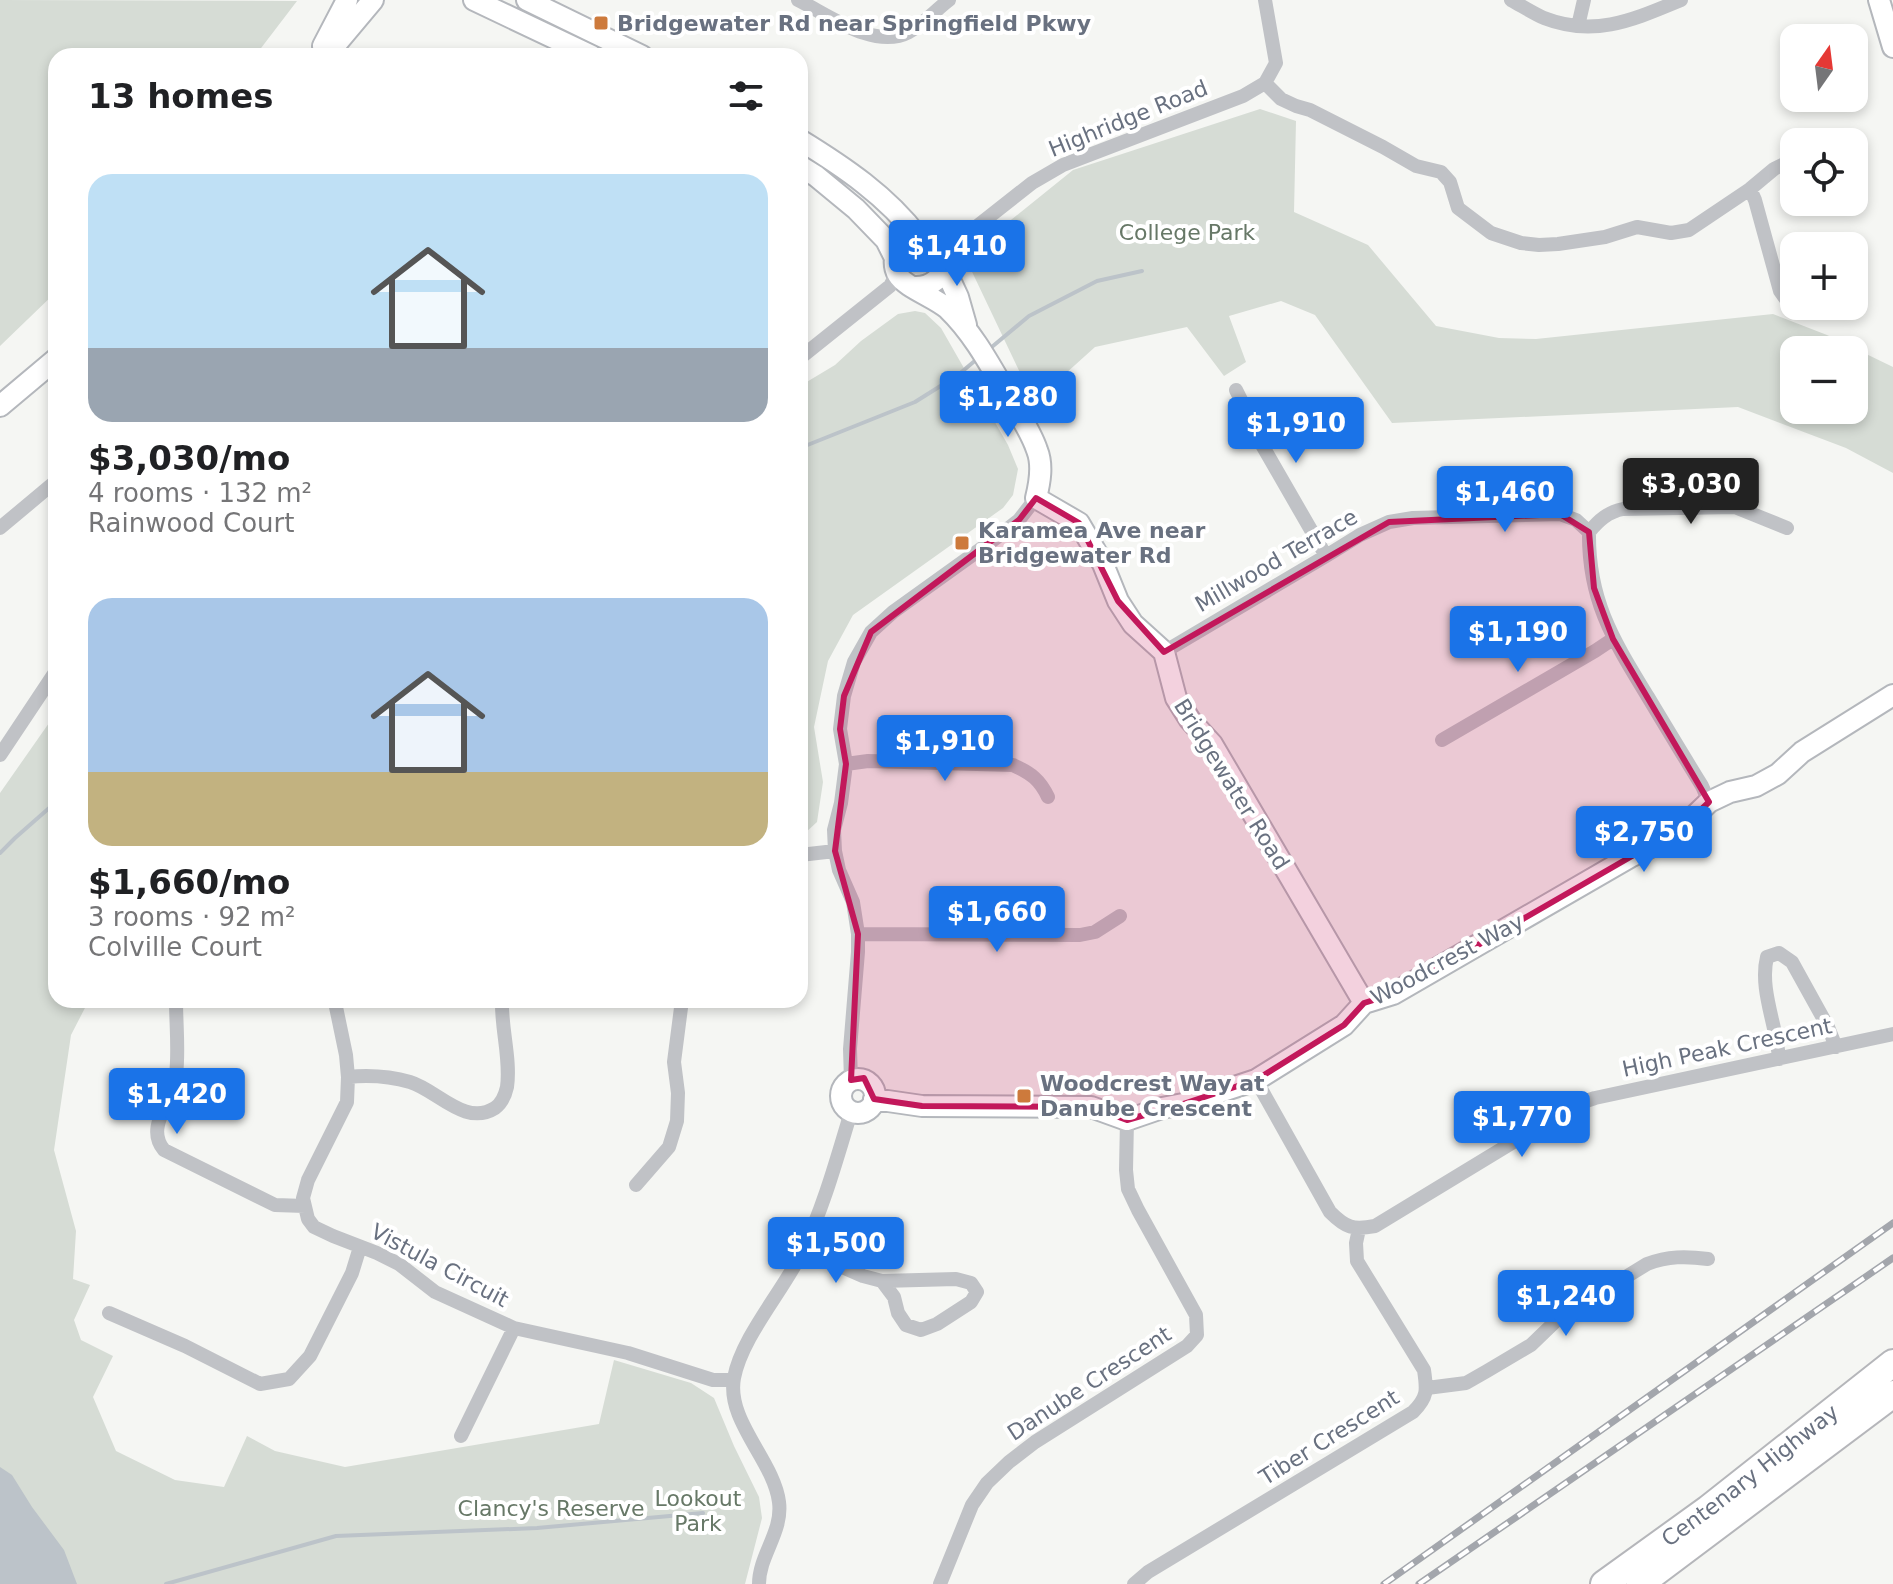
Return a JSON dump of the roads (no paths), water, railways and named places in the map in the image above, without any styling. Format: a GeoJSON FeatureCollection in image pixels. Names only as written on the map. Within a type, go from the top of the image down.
{"type":"FeatureCollection","features":[{"type":"Feature","properties":{"kind":"highway","name":"Centenary Highway"},"geometry":{"type":"LineString","coordinates":[[1604,1584],[1708,1509],[1893,1363]]}},
{"type":"Feature","properties":{"kind":"highway","name":"Centenary Highway"},"geometry":{"type":"LineString","coordinates":[[1640,1584],[1893,1394]]}},
{"type":"Feature","properties":{"kind":"street"},"geometry":{"type":"LineString","coordinates":[[322,48],[347,0]]}},
{"type":"Feature","properties":{"kind":"street"},"geometry":{"type":"LineString","coordinates":[[333,48],[373,0]]}},
{"type":"Feature","properties":{"kind":"street"},"geometry":{"type":"LineString","coordinates":[[474,0],[575,48]]}},
{"type":"Feature","properties":{"kind":"street"},"geometry":{"type":"LineString","coordinates":[[527,0],[626,48]]}},
{"type":"Feature","properties":{"kind":"street"},"geometry":{"type":"LineString","coordinates":[[798,0],[868,36],[892,38],[910,31],[949,0]]}},
{"type":"Feature","properties":{"kind":"street"},"geometry":{"type":"LineString","coordinates":[[1265,0],[1276,63],[1265,83],[1281,99],[1310,110],[1416,166],[1441,172],[1450,182],[1458,208],[1491,233],[1521,243],[1558,244],[1605,237],[1637,227],[1671,233],[1689,230],[1780,166]]}},
{"type":"Feature","properties":{"kind":"street"},"geometry":{"type":"LineString","coordinates":[[1511,0],[1544,18],[1578,26],[1608,26],[1681,0]]}},
{"type":"Feature","properties":{"kind":"street"},"geometry":{"type":"LineString","coordinates":[[1578,26],[1584,0]]}},
{"type":"Feature","properties":{"kind":"street"},"geometry":{"type":"LineString","coordinates":[[1885,12],[1893,47]]}},
{"type":"Feature","properties":{"kind":"street","name":"Highridge Road"},"geometry":{"type":"LineString","coordinates":[[942,257],[1032,183],[1063,165],[1243,96],[1265,83]]}},
{"type":"Feature","properties":{"kind":"street"},"geometry":{"type":"LineString","coordinates":[[808,145],[876,193],[918,237]]}},
{"type":"Feature","properties":{"kind":"street"},"geometry":{"type":"LineString","coordinates":[[808,171],[856,209],[886,240],[900,278],[946,306],[967,329],[1027,428],[1038,452],[1041,479],[1036,498],[1019,520],[893,612],[871,632],[854,662],[844,696],[840,729],[846,764],[834,830],[839,870],[853,902],[858,934],[850,1049],[851,1080]]}},
{"type":"Feature","properties":{"kind":"street"},"geometry":{"type":"LineString","coordinates":[[1750,189],[1780,291]]}},
{"type":"Feature","properties":{"kind":"street"},"geometry":{"type":"LineString","coordinates":[[900,278],[897,250],[910,239],[926,238],[942,257],[967,329]]}},
{"type":"Feature","properties":{"kind":"street"},"geometry":{"type":"LineString","coordinates":[[900,278],[930,285],[942,274],[942,257]]}},
{"type":"Feature","properties":{"kind":"street"},"geometry":{"type":"LineString","coordinates":[[808,352],[900,278]]}},
{"type":"Feature","properties":{"kind":"street"},"geometry":{"type":"LineString","coordinates":[[0,406],[48,366]]}},
{"type":"Feature","properties":{"kind":"street"},"geometry":{"type":"LineString","coordinates":[[1236,390],[1258,438],[1326,556]]}},
{"type":"Feature","properties":{"kind":"street"},"geometry":{"type":"LineString","coordinates":[[0,528],[48,488]]}},
{"type":"Feature","properties":{"kind":"street"},"geometry":{"type":"LineString","coordinates":[[1036,498],[1079,523],[1133,624],[1164,652]]}},
{"type":"Feature","properties":{"kind":"street"},"geometry":{"type":"LineString","coordinates":[[1709,802],[1613,639],[1594,588],[1589,532],[1611,512],[1623,509],[1716,506],[1735,507],[1787,528]]}},
{"type":"Feature","properties":{"kind":"street","name":"Millwood Terrace"},"geometry":{"type":"LineString","coordinates":[[1164,652],[1360,535],[1389,522],[1413,518],[1560,514],[1576,520],[1589,532]]}},
{"type":"Feature","properties":{"kind":"street"},"geometry":{"type":"LineString","coordinates":[[1442,740],[1613,639]]}},
{"type":"Feature","properties":{"kind":"street","name":"Bridgewater Road"},"geometry":{"type":"LineString","coordinates":[[1164,652],[1176,698],[1190,720],[1212,744],[1364,1003]]}},
{"type":"Feature","properties":{"kind":"street"},"geometry":{"type":"LineString","coordinates":[[0,755],[48,683]]}},
{"type":"Feature","properties":{"kind":"street","name":"Woodcrest Way"},"geometry":{"type":"LineString","coordinates":[[1127,1120],[1256,1080],[1344,1025],[1364,1003],[1393,994],[1661,842],[1684,826],[1709,802],[1730,792],[1756,786],[1778,774],[1802,752],[1893,695]]}},
{"type":"Feature","properties":{"kind":"street"},"geometry":{"type":"LineString","coordinates":[[846,764],[868,761],[1013,765],[1041,782],[1048,797]]}},
{"type":"Feature","properties":{"kind":"street"},"geometry":{"type":"LineString","coordinates":[[808,854],[835,851]]}},
{"type":"Feature","properties":{"kind":"street"},"geometry":{"type":"LineString","coordinates":[[858,934],[1080,935],[1095,932],[1120,916]]}},
{"type":"Feature","properties":{"kind":"street"},"geometry":{"type":"LineString","coordinates":[[1779,1059],[1763,973],[1767,957],[1779,953],[1792,962],[1836,1047]]}},
{"type":"Feature","properties":{"kind":"street"},"geometry":{"type":"LineString","coordinates":[[176,1008],[176,1078],[157,1127],[159,1144],[164,1150],[275,1205],[305,1206],[303,1198],[308,1180],[347,1102],[348,1077],[336,1008]]}},
{"type":"Feature","properties":{"kind":"street"},"geometry":{"type":"LineString","coordinates":[[348,1077],[375,1075],[412,1083],[456,1108],[486,1114],[501,1104],[507,1088],[502,1008]]}},
{"type":"Feature","properties":{"kind":"street"},"geometry":{"type":"LineString","coordinates":[[636,1185],[669,1147],[677,1121],[678,1093],[674,1062],[681,1008]]}},
{"type":"Feature","properties":{"kind":"street","name":"High Peak Crescent"},"geometry":{"type":"LineString","coordinates":[[1359,1229],[1375,1226],[1574,1105],[1893,1034]]}},
{"type":"Feature","properties":{"kind":"street"},"geometry":{"type":"LineString","coordinates":[[851,1080],[868,1083],[873,1090],[874,1099],[865,1111],[851,1112],[843,1104],[841,1096],[845,1085],[851,1080]]}},
{"type":"Feature","properties":{"kind":"street"},"geometry":{"type":"LineString","coordinates":[[1256,1080],[1330,1212],[1343,1225],[1359,1229]]}},
{"type":"Feature","properties":{"kind":"street"},"geometry":{"type":"LineString","coordinates":[[874,1099],[922,1106],[1091,1107],[1127,1120]]}},
{"type":"Feature","properties":{"kind":"street"},"geometry":{"type":"LineString","coordinates":[[759,1584],[759,1571],[777,1528],[780,1504],[774,1482],[742,1421],[734,1399],[733,1380],[755,1330],[803,1250],[851,1112]]}},
{"type":"Feature","properties":{"kind":"street","name":"Danube Crescent"},"geometry":{"type":"LineString","coordinates":[[940,1584],[972,1505],[987,1483],[1035,1442],[1187,1346],[1197,1335],[1196,1315],[1128,1189],[1127,1120]]}},
{"type":"Feature","properties":{"kind":"street","name":"Vistula Circuit"},"geometry":{"type":"LineString","coordinates":[[305,1206],[314,1227],[399,1264],[435,1292],[514,1328],[628,1353],[713,1380],[733,1380]]}},
{"type":"Feature","properties":{"kind":"street","name":"Tiber Crescent"},"geometry":{"type":"LineString","coordinates":[[1134,1584],[1148,1572],[1413,1412],[1423,1402],[1427,1388],[1424,1370],[1357,1261],[1359,1229]]}},
{"type":"Feature","properties":{"kind":"street"},"geometry":{"type":"LineString","coordinates":[[109,1313],[185,1346],[260,1384],[289,1379],[310,1356],[352,1273],[360,1247]]}},
{"type":"Feature","properties":{"kind":"street"},"geometry":{"type":"LineString","coordinates":[[803,1250],[882,1281],[956,1279],[971,1283],[977,1292],[971,1302],[937,1324],[921,1330],[906,1325],[898,1313],[894,1297],[882,1281]]}},
{"type":"Feature","properties":{"kind":"street"},"geometry":{"type":"LineString","coordinates":[[1427,1388],[1466,1383],[1531,1345],[1559,1318],[1647,1264],[1683,1256],[1708,1259]]}},
{"type":"Feature","properties":{"kind":"street"},"geometry":{"type":"LineString","coordinates":[[461,1436],[514,1328]]}},
{"type":"Feature","properties":{"kind":"waterway"},"geometry":{"type":"LineString","coordinates":[[987,351],[1029,316],[1097,281],[1142,271]]}},
{"type":"Feature","properties":{"kind":"waterway"},"geometry":{"type":"LineString","coordinates":[[808,445],[915,402],[977,359]]}},
{"type":"Feature","properties":{"kind":"waterway"},"geometry":{"type":"LineString","coordinates":[[0,853],[48,809]]}},
{"type":"Feature","properties":{"kind":"waterway"},"geometry":{"type":"LineString","coordinates":[[166,1584],[336,1536],[537,1528],[703,1513]]}},
{"type":"Feature","properties":{"kind":"railway"},"geometry":{"type":"LineString","coordinates":[[1384,1584],[1893,1223]]}},
{"type":"Feature","properties":{"kind":"railway"},"geometry":{"type":"LineString","coordinates":[[1419,1584],[1893,1258]]}},
{"type":"Feature","properties":{"kind":"place","name":"Bridgewater Rd near Springfield Pkwy"},"geometry":{"type":"Point","coordinates":[601,23]}},
{"type":"Feature","properties":{"kind":"place","name":"Karamea Ave near Bridgewater Rd"},"geometry":{"type":"Point","coordinates":[962,543]}},
{"type":"Feature","properties":{"kind":"place","name":"Woodcrest Way at Danube Crescent"},"geometry":{"type":"Point","coordinates":[1024,1096]}},
{"type":"Feature","properties":{"kind":"park label","name":"College Park"},"geometry":{"type":"Point","coordinates":[1187,232]}},
{"type":"Feature","properties":{"kind":"park label","name":"Clancy's Reserve"},"geometry":{"type":"Point","coordinates":[551,1508]}},
{"type":"Feature","properties":{"kind":"park label","name":"Lookout Park"},"geometry":{"type":"Point","coordinates":[698,1510]}}]}
